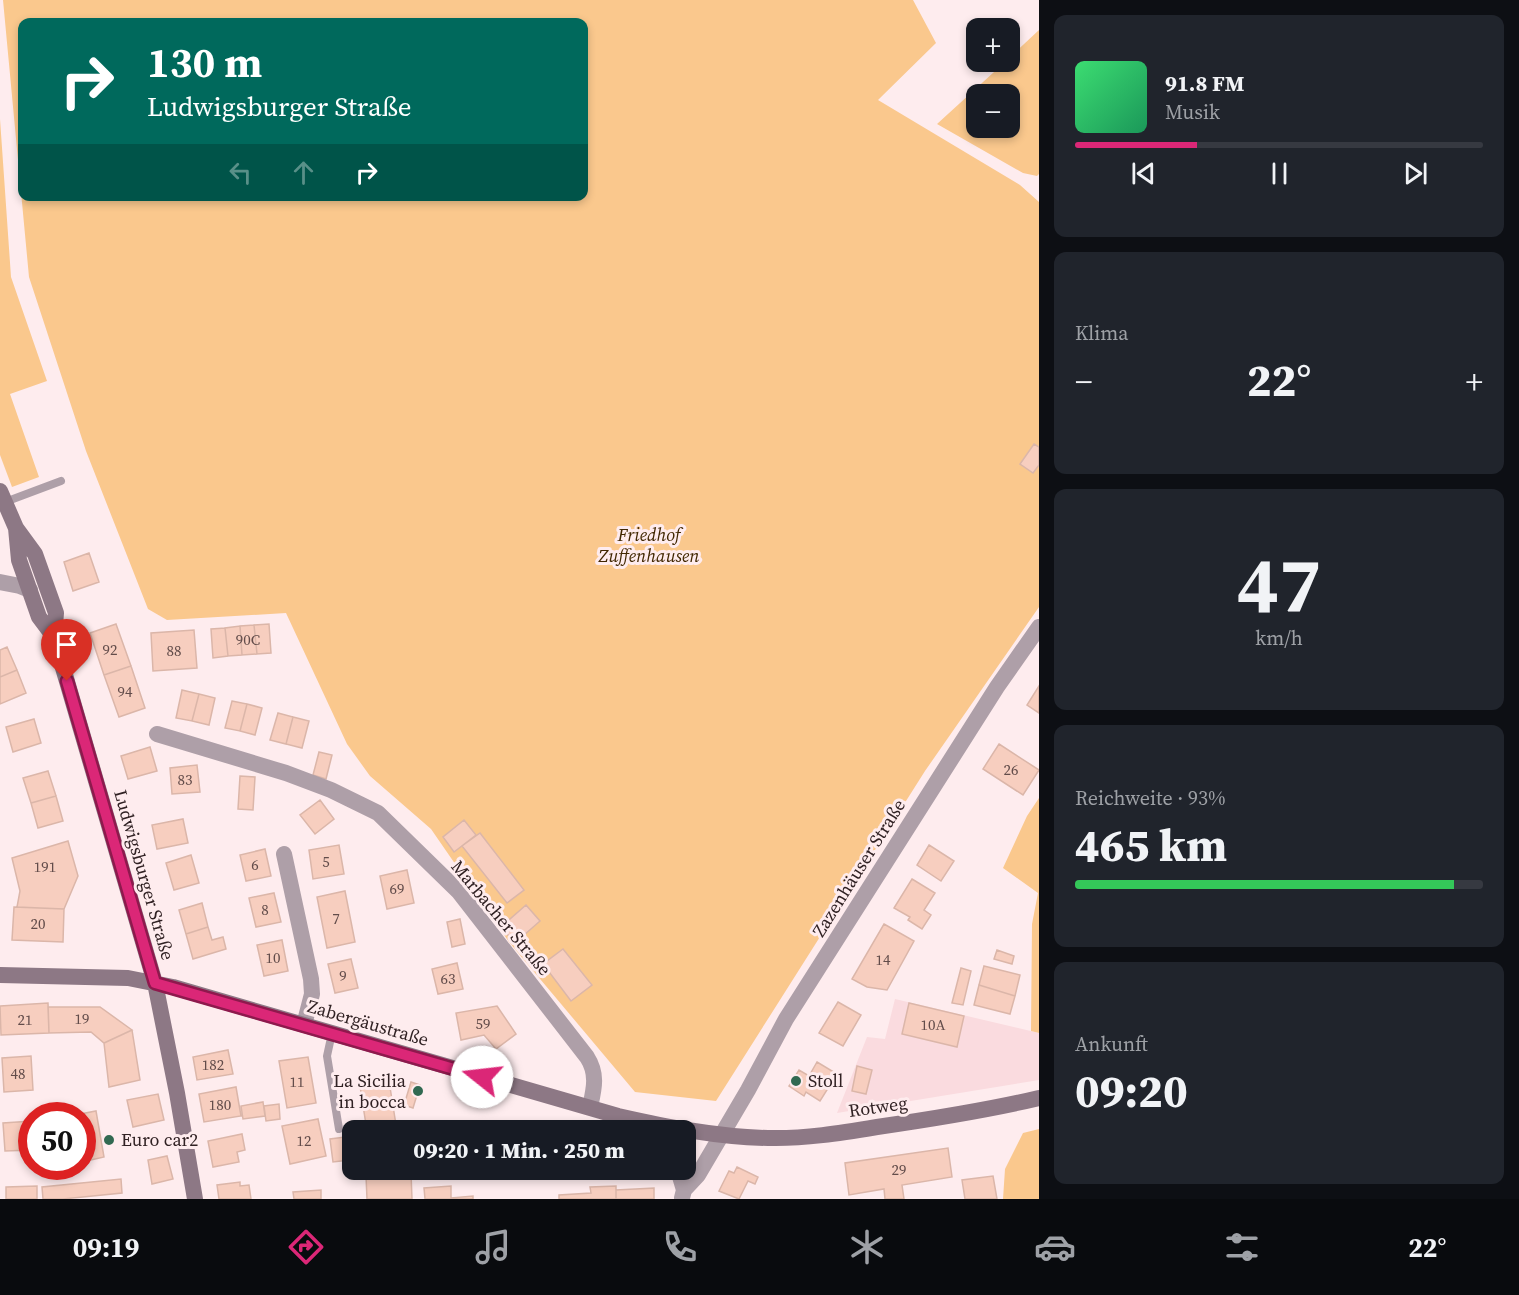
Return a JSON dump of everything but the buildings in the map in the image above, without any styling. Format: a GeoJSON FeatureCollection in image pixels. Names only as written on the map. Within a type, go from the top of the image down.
{"type":"FeatureCollection","features":[{"type":"Feature","properties":{"kind":"main road","name":"Ludwigsburger Straße"},"geometry":{"type":"LineString","coordinates":[[2,496],[16,528],[35,554],[43,575],[56,613],[54,637]]}},
{"type":"Feature","properties":{"kind":"main road","name":"Ludwigsburger Straße"},"geometry":{"type":"LineString","coordinates":[[16,528],[19,560],[39,617],[54,637],[155,983],[195,1199]]}},
{"type":"Feature","properties":{"kind":"main road","name":"Zabergäustraße"},"geometry":{"type":"LineString","coordinates":[[0,975],[128,978],[155,983],[636,1120]]}},
{"type":"Feature","properties":{"kind":"main road","name":"Rotweg"},"geometry":{"type":"LineString","coordinates":[[721,1134],[768,1138],[831,1134],[979,1112],[1039,1098]]}},
{"type":"Feature","properties":{"kind":"main road","name":"Zabergäustraße"},"geometry":{"type":"LineString","coordinates":[[696,1132],[721,1134]]}},
{"type":"Feature","properties":{"kind":"street"},"geometry":{"type":"LineString","coordinates":[[5,583],[30,590]]}},
{"type":"Feature","properties":{"kind":"street","name":"Zazenhäuser Straße"},"geometry":{"type":"LineString","coordinates":[[721,1134],[748,1090],[786,1019],[991,697],[1039,627]]}},
{"type":"Feature","properties":{"kind":"street","name":"Marbacher Straße"},"geometry":{"type":"LineString","coordinates":[[157,734],[286,773],[331,790],[378,813],[459,892],[588,1057],[594,1068],[595,1077],[590,1107]]}},
{"type":"Feature","properties":{"kind":"street"},"geometry":{"type":"LineString","coordinates":[[284,854],[311,979],[312,994],[304,1025]]}},
{"type":"Feature","properties":{"kind":"street"},"geometry":{"type":"LineString","coordinates":[[683,1194],[698,1175],[721,1134]]}},
{"type":"Feature","properties":{"kind":"lane"},"geometry":{"type":"LineString","coordinates":[[2,496],[62,481]]}},
{"type":"Feature","properties":{"kind":"lane"},"geometry":{"type":"LineString","coordinates":[[332,1033],[327,1056],[339,1129]]}},
{"type":"Feature","properties":{"kind":"shaded area"},"geometry":{"type":"Polygon","coordinates":[[[895,999],[1039,1033],[1039,1080],[837,1113],[867,1037],[885,1039],[895,999]]]}},
{"type":"Feature","properties":{"kind":"green space","name":"Friedhof Zuffenhausen"},"geometry":{"type":"Polygon","coordinates":[[[3,0],[913,0],[936,43],[878,100],[1020,185],[1039,202],[1039,607],[925,771],[716,1101],[635,1092],[509,942],[431,829],[370,776],[347,744],[286,613],[167,620],[148,609],[86,451],[29,277],[22,201],[588,201],[588,18],[18,18],[18,160],[3,0]]]}},
{"type":"Feature","properties":{"kind":"green space"},"geometry":{"type":"Polygon","coordinates":[[[1039,30],[1039,174],[1037,176],[1023,173],[937,124],[966,98],[966,138],[1020,138],[1020,84],[981,84],[994,72],[1020,72],[1020,48],[1039,30]]]}},
{"type":"Feature","properties":{"kind":"green space"},"geometry":{"type":"Polygon","coordinates":[[[0,119],[11,277],[47,381],[10,394],[39,477],[12,487],[0,455],[0,119]]]}},
{"type":"Feature","properties":{"kind":"green space"},"geometry":{"type":"Polygon","coordinates":[[[1039,798],[1039,1033],[1031,1031],[1032,924],[1038,893],[1003,868],[1027,816],[1039,798]]]}},
{"type":"Feature","properties":{"kind":"green space"},"geometry":{"type":"Polygon","coordinates":[[[1039,1129],[1039,1199],[1003,1199],[1005,1169],[1023,1133],[1039,1129]]]}},
{"type":"Feature","properties":{"kind":"place","name":"Stoll"},"geometry":{"type":"Point","coordinates":[796,1081]}},
{"type":"Feature","properties":{"kind":"place","name":"La Sicilia in bocca"},"geometry":{"type":"Point","coordinates":[418,1091]}},
{"type":"Feature","properties":{"kind":"place","name":"Euro car2"},"geometry":{"type":"Point","coordinates":[109,1140]}},
{"type":"Feature","properties":{"kind":"route"},"geometry":{"type":"LineString","coordinates":[[67,681],[155,983],[197,993],[482,1077]]}}]}
